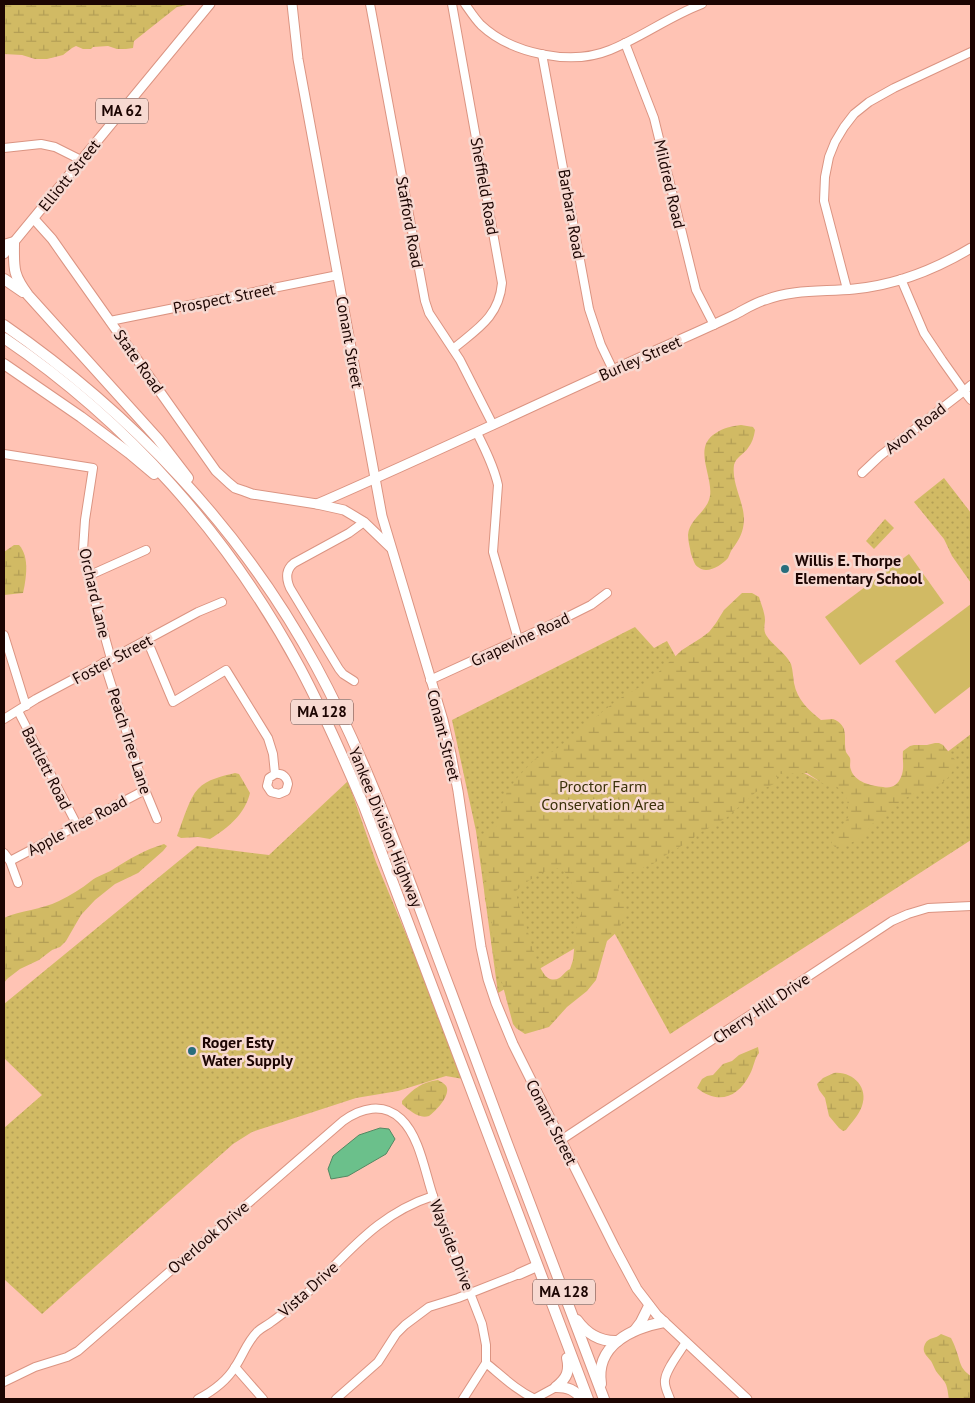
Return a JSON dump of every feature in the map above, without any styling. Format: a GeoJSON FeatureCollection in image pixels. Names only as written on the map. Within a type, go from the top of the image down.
{"type":"FeatureCollection","features":[{"type":"Feature","properties":{"kind":"highway"},"geometry":{"type":"LineString","coordinates":[[4,245],[14,242],[15,273],[19,283],[28,295],[158,439],[212,507],[230,536]]}},
{"type":"Feature","properties":{"kind":"highway"},"geometry":{"type":"LineString","coordinates":[[4,279],[28,295]]}},
{"type":"Feature","properties":{"kind":"highway","name":"Yankee Division Highway"},"geometry":{"type":"LineString","coordinates":[[4,325],[57,363],[94,394],[127,424],[190,489],[230,536],[261,577],[304,644],[337,707],[398,852],[603,1397]]}},
{"type":"Feature","properties":{"kind":"highway","name":"Yankee Division Highway"},"geometry":{"type":"LineString","coordinates":[[4,338],[80,395],[121,432],[175,488],[228,555],[268,615],[299,667],[326,720],[360,798],[588,1399]]}},
{"type":"Feature","properties":{"kind":"highway"},"geometry":{"type":"LineString","coordinates":[[4,364],[81,417],[148,468],[194,515],[228,555]]}},
{"type":"Feature","properties":{"kind":"highway"},"geometry":{"type":"LineString","coordinates":[[519,1274],[537,1266]]}},
{"type":"Feature","properties":{"kind":"highway"},"geometry":{"type":"LineString","coordinates":[[603,1397],[600,1379],[602,1360],[611,1348],[635,1330],[649,1306]]}},
{"type":"Feature","properties":{"kind":"highway"},"geometry":{"type":"LineString","coordinates":[[572,1313],[582,1327],[592,1335],[605,1341],[618,1342]]}},
{"type":"Feature","properties":{"kind":"highway"},"geometry":{"type":"LineString","coordinates":[[635,1330],[664,1322]]}},
{"type":"Feature","properties":{"kind":"highway"},"geometry":{"type":"LineString","coordinates":[[556,1387],[563,1382],[569,1370],[563,1334]]}},
{"type":"Feature","properties":{"kind":"highway"},"geometry":{"type":"LineString","coordinates":[[556,1387],[570,1389],[576,1392],[582,1399]]}},
{"type":"Feature","properties":{"kind":"main road","name":"Elliott Street"},"geometry":{"type":"LineString","coordinates":[[4,254],[210,4]]}},
{"type":"Feature","properties":{"kind":"main road","name":"Conant Street"},"geometry":{"type":"LineString","coordinates":[[292,4],[298,59],[382,516],[451,754],[481,947],[488,979],[514,1044],[626,1269],[649,1306],[747,1399]]}},
{"type":"Feature","properties":{"kind":"main road","name":"State Road"},"geometry":{"type":"LineString","coordinates":[[34,219],[55,244],[216,470],[235,488],[252,494],[344,510],[364,522],[391,548]]}},
{"type":"Feature","properties":{"kind":"main road","name":"Burley Street"},"geometry":{"type":"LineString","coordinates":[[318,504],[714,325],[763,300],[784,294],[878,286],[914,276],[952,260],[971,248]]}},
{"type":"Feature","properties":{"kind":"street","name":"Stafford Road"},"geometry":{"type":"LineString","coordinates":[[370,4],[425,301],[429,313],[460,360],[493,425]]}},
{"type":"Feature","properties":{"kind":"street","name":"Sheffield Road"},"geometry":{"type":"LineString","coordinates":[[452,4],[502,283],[498,304],[489,318],[453,349]]}},
{"type":"Feature","properties":{"kind":"street"},"geometry":{"type":"LineString","coordinates":[[464,4],[481,25],[502,40],[530,52],[572,57],[592,56],[609,51],[648,32],[686,10],[702,4]]}},
{"type":"Feature","properties":{"kind":"street","name":"Mildred Road"},"geometry":{"type":"LineString","coordinates":[[624,43],[654,118],[696,290],[714,325]]}},
{"type":"Feature","properties":{"kind":"street"},"geometry":{"type":"LineString","coordinates":[[847,290],[824,201],[825,177],[829,157],[835,142],[854,114],[869,102],[894,88],[971,52]]}},
{"type":"Feature","properties":{"kind":"street","name":"Barbara Road"},"geometry":{"type":"LineString","coordinates":[[542,54],[589,309],[601,345],[613,370]]}},
{"type":"Feature","properties":{"kind":"street"},"geometry":{"type":"LineString","coordinates":[[4,148],[41,144],[55,146],[81,160]]}},
{"type":"Feature","properties":{"kind":"street","name":"Prospect Street"},"geometry":{"type":"LineString","coordinates":[[110,321],[338,275]]}},
{"type":"Feature","properties":{"kind":"street"},"geometry":{"type":"LineString","coordinates":[[901,279],[924,333],[971,400]]}},
{"type":"Feature","properties":{"kind":"street","name":"Avon Road"},"geometry":{"type":"LineString","coordinates":[[862,473],[880,456],[971,385]]}},
{"type":"Feature","properties":{"kind":"street"},"geometry":{"type":"LineString","coordinates":[[477,433],[484,446],[498,485],[493,552],[518,639]]}},
{"type":"Feature","properties":{"kind":"street","name":"Orchard Lane"},"geometry":{"type":"LineString","coordinates":[[4,454],[93,468],[83,536],[85,562],[107,660]]}},
{"type":"Feature","properties":{"kind":"street"},"geometry":{"type":"LineString","coordinates":[[354,681],[339,669],[290,588],[287,578],[288,572],[294,563],[350,533],[364,522]]}},
{"type":"Feature","properties":{"kind":"street"},"geometry":{"type":"LineString","coordinates":[[88,576],[146,550]]}},
{"type":"Feature","properties":{"kind":"street","name":"Grapevine Road"},"geometry":{"type":"LineString","coordinates":[[430,680],[591,605],[607,593]]}},
{"type":"Feature","properties":{"kind":"street","name":"Foster Street"},"geometry":{"type":"LineString","coordinates":[[4,719],[107,660],[198,612],[222,602]]}},
{"type":"Feature","properties":{"kind":"street"},"geometry":{"type":"LineString","coordinates":[[4,635],[26,706]]}},
{"type":"Feature","properties":{"kind":"street"},"geometry":{"type":"LineString","coordinates":[[148,640],[173,702],[226,670],[268,738],[273,754],[275,774]]}},
{"type":"Feature","properties":{"kind":"street","name":"Peach Tree Lane"},"geometry":{"type":"LineString","coordinates":[[107,660],[145,790],[157,819]]}},
{"type":"Feature","properties":{"kind":"street","name":"Bartlett Road"},"geometry":{"type":"LineString","coordinates":[[18,711],[77,825]]}},
{"type":"Feature","properties":{"kind":"street","name":"Apple Tree Road"},"geometry":{"type":"LineString","coordinates":[[10,861],[145,790]]}},
{"type":"Feature","properties":{"kind":"street"},"geometry":{"type":"LineString","coordinates":[[4,853],[10,861],[18,884]]}},
{"type":"Feature","properties":{"kind":"street","name":"Cherry Hill Drive"},"geometry":{"type":"LineString","coordinates":[[561,1140],[892,922],[908,914],[928,908],[971,906]]}},
{"type":"Feature","properties":{"kind":"street","name":"Overlook Drive"},"geometry":{"type":"LineString","coordinates":[[4,1382],[78,1351],[342,1121],[353,1114],[363,1110],[378,1108],[400,1118],[409,1128]]}},
{"type":"Feature","properties":{"kind":"street","name":"Wayside Drive"},"geometry":{"type":"LineString","coordinates":[[409,1128],[417,1144],[433,1196],[485,1336],[486,1363]]}},
{"type":"Feature","properties":{"kind":"street","name":"Vista Drive"},"geometry":{"type":"LineString","coordinates":[[198,1399],[216,1388],[228,1377],[258,1330],[301,1299],[356,1244],[383,1221],[403,1208],[433,1196]]}},
{"type":"Feature","properties":{"kind":"street"},"geometry":{"type":"LineString","coordinates":[[336,1399],[378,1362],[396,1334],[429,1307],[519,1274]]}},
{"type":"Feature","properties":{"kind":"street"},"geometry":{"type":"LineString","coordinates":[[670,1399],[665,1387],[665,1379],[686,1342]]}},
{"type":"Feature","properties":{"kind":"street"},"geometry":{"type":"LineString","coordinates":[[463,1399],[486,1363],[513,1386],[534,1399],[556,1387]]}},
{"type":"Feature","properties":{"kind":"street"},"geometry":{"type":"LineString","coordinates":[[235,1367],[263,1399]]}},
{"type":"Feature","properties":{"kind":"green space"},"geometry":{"type":"Polygon","coordinates":[[[4,4],[192,4],[177,7],[134,41],[133,48],[117,49],[108,46],[83,49],[76,46],[63,55],[47,59],[35,59],[22,55],[4,54],[4,4]]]}},
{"type":"Feature","properties":{"kind":"green space"},"geometry":{"type":"Polygon","coordinates":[[[741,425],[753,427],[755,430],[751,444],[736,460],[734,465],[735,481],[742,504],[744,520],[742,531],[725,561],[710,570],[702,569],[697,566],[691,554],[688,535],[689,529],[706,506],[710,496],[704,454],[705,446],[709,439],[719,431],[741,425]]]}},
{"type":"Feature","properties":{"kind":"green space"},"geometry":{"type":"Polygon","coordinates":[[[944,478],[971,513],[971,583],[952,556],[944,539],[914,502],[944,478]]]}},
{"type":"Feature","properties":{"kind":"green space"},"geometry":{"type":"Polygon","coordinates":[[[885,519],[894,528],[874,549],[866,541],[885,519]]]}},
{"type":"Feature","properties":{"kind":"green space"},"geometry":{"type":"Polygon","coordinates":[[[14,545],[19,545],[25,556],[26,575],[23,593],[4,595],[4,552],[14,545]]]}},
{"type":"Feature","properties":{"kind":"green space"},"geometry":{"type":"Polygon","coordinates":[[[909,554],[944,603],[860,665],[825,617],[909,554]]]}},
{"type":"Feature","properties":{"kind":"green space"},"geometry":{"type":"Polygon","coordinates":[[[742,593],[752,593],[759,597],[765,620],[765,633],[791,664],[794,683],[801,700],[821,720],[833,719],[842,725],[845,733],[846,752],[850,758],[850,768],[856,778],[878,786],[894,786],[900,780],[902,774],[903,751],[914,745],[939,743],[943,745],[957,765],[947,779],[940,784],[929,789],[920,790],[902,800],[872,824],[862,837],[847,845],[835,847],[832,844],[832,840],[849,816],[847,799],[843,792],[836,786],[825,785],[807,773],[777,774],[774,784],[756,792],[726,818],[655,862],[632,872],[622,881],[618,889],[626,906],[625,917],[617,932],[607,941],[596,980],[549,1027],[525,1034],[513,1024],[496,966],[491,941],[492,921],[485,900],[484,871],[480,858],[479,839],[482,834],[490,832],[497,826],[500,819],[501,806],[508,790],[535,759],[554,751],[617,700],[647,683],[682,650],[709,632],[724,610],[742,593]],[[553,867],[516,891],[534,954],[546,976],[554,980],[570,969],[573,960],[577,922],[582,912],[581,905],[568,875],[562,870],[553,867]]]}},
{"type":"Feature","properties":{"kind":"green space"},"geometry":{"type":"Polygon","coordinates":[[[971,604],[971,686],[935,714],[895,661],[971,604]]]}},
{"type":"Feature","properties":{"kind":"green space","name":"Proctor Farm Conservation Area"},"geometry":{"type":"Polygon","coordinates":[[[635,627],[654,648],[667,641],[686,675],[791,766],[819,781],[892,794],[971,734],[971,840],[670,1034],[611,927],[498,993],[476,831],[452,720],[635,627]]]}},
{"type":"Feature","properties":{"kind":"green space"},"geometry":{"type":"Polygon","coordinates":[[[235,773],[239,774],[250,793],[248,801],[235,820],[210,839],[198,837],[181,838],[177,836],[189,805],[198,789],[210,780],[235,773]]]}},
{"type":"Feature","properties":{"kind":"green space"},"geometry":{"type":"Polygon","coordinates":[[[348,781],[376,862],[463,1079],[446,1076],[398,1091],[356,1098],[252,1132],[233,1144],[42,1314],[4,1279],[4,1128],[42,1095],[4,1058],[4,1004],[197,846],[269,855],[348,781]]]}},
{"type":"Feature","properties":{"kind":"green space"},"geometry":{"type":"Polygon","coordinates":[[[164,844],[167,846],[163,851],[138,873],[115,884],[95,900],[81,915],[66,941],[60,947],[20,969],[4,983],[4,918],[59,901],[137,855],[164,844]]]}},
{"type":"Feature","properties":{"kind":"green space"},"geometry":{"type":"Polygon","coordinates":[[[758,1047],[759,1053],[750,1074],[740,1089],[727,1096],[720,1097],[712,1096],[697,1088],[702,1079],[713,1075],[723,1064],[758,1047]]]}},
{"type":"Feature","properties":{"kind":"green space"},"geometry":{"type":"Polygon","coordinates":[[[834,1073],[841,1073],[853,1078],[861,1087],[864,1099],[857,1116],[846,1130],[843,1131],[829,1116],[825,1098],[817,1084],[823,1078],[834,1073]]]}},
{"type":"Feature","properties":{"kind":"green space"},"geometry":{"type":"Polygon","coordinates":[[[438,1080],[446,1085],[447,1092],[441,1104],[429,1116],[425,1117],[411,1112],[402,1104],[402,1101],[418,1087],[427,1082],[438,1080]]]}},
{"type":"Feature","properties":{"kind":"green space"},"geometry":{"type":"Polygon","coordinates":[[[941,1334],[951,1338],[962,1367],[971,1376],[971,1399],[949,1399],[945,1383],[925,1354],[924,1347],[926,1342],[941,1334]]]}},
{"type":"Feature","properties":{"kind":"shaded area"},"geometry":{"type":"Polygon","coordinates":[[[380,1128],[389,1129],[395,1139],[386,1154],[348,1176],[331,1179],[328,1169],[333,1156],[359,1135],[380,1128]]]}},
{"type":"Feature","properties":{"kind":"place","name":"Willis E. Thorpe Elementary School"},"geometry":{"type":"Point","coordinates":[785,569]}},
{"type":"Feature","properties":{"kind":"place","name":"Roger Esty Water Supply"},"geometry":{"type":"Point","coordinates":[192,1051]}}]}
